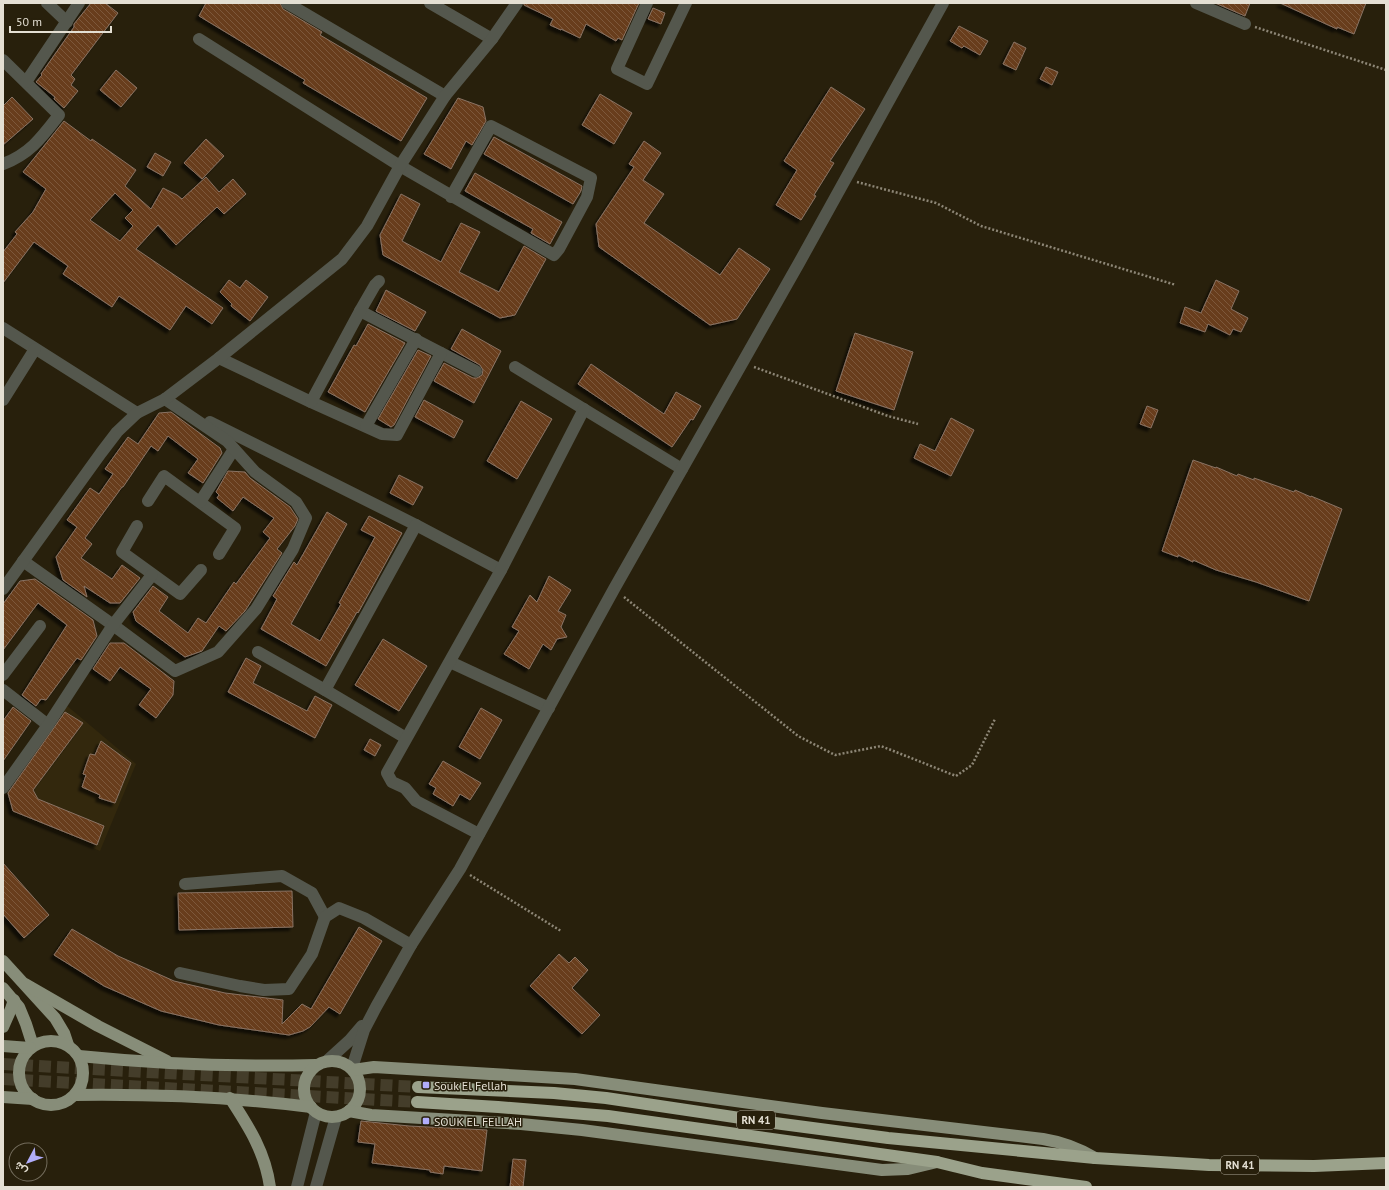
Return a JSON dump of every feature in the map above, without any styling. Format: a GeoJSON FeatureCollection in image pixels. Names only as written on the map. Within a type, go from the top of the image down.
{"type":"FeatureCollection","features":[{"type":"Feature","properties":{"kind":"highway","name":"RN 41"},"geometry":{"type":"LineString","coordinates":[[418,1087],[554,1093],[606,1098],[888,1138],[1095,1158],[1216,1165],[1314,1166],[1386,1163]]}},
{"type":"Feature","properties":{"kind":"highway","name":"RN 41"},"geometry":{"type":"LineString","coordinates":[[417,1102],[608,1116],[937,1162],[982,1173],[1086,1187]]}},
{"type":"Feature","properties":{"kind":"main road"},"geometry":{"type":"LineString","coordinates":[[3,961],[60,1025],[68,1045]]}},
{"type":"Feature","properties":{"kind":"main road"},"geometry":{"type":"LineString","coordinates":[[25,984],[98,1026],[174,1064]]}},
{"type":"Feature","properties":{"kind":"main road"},"geometry":{"type":"LineString","coordinates":[[3,988],[14,1000],[23,1015],[32,1047]]}},
{"type":"Feature","properties":{"kind":"main road"},"geometry":{"type":"LineString","coordinates":[[3,1027],[14,1000]]}},
{"type":"Feature","properties":{"kind":"main road"},"geometry":{"type":"LineString","coordinates":[[47,1041],[61,1042],[68,1045],[79,1056],[83,1064],[83,1080],[80,1088],[75,1095],[60,1104],[51,1105],[33,1099],[22,1087],[20,1079],[19,1071],[24,1055],[32,1047],[47,1041]]}},
{"type":"Feature","properties":{"kind":"main road"},"geometry":{"type":"LineString","coordinates":[[3,1046],[32,1047]]}},
{"type":"Feature","properties":{"kind":"main road"},"geometry":{"type":"LineString","coordinates":[[75,1095],[153,1094],[230,1098],[314,1110],[326,1116],[336,1116],[349,1111],[357,1101],[360,1088],[359,1081],[352,1069],[345,1063],[337,1061],[328,1060],[316,1065],[260,1066],[174,1064],[79,1056]]}},
{"type":"Feature","properties":{"kind":"main road"},"geometry":{"type":"LineString","coordinates":[[314,1110],[307,1102],[304,1089],[307,1076],[316,1065]]}},
{"type":"Feature","properties":{"kind":"main road"},"geometry":{"type":"LineString","coordinates":[[352,1069],[374,1067],[575,1079],[822,1113],[1043,1139],[1071,1146],[1095,1158]]}},
{"type":"Feature","properties":{"kind":"main road"},"geometry":{"type":"LineString","coordinates":[[3,1097],[33,1099]]}},
{"type":"Feature","properties":{"kind":"main road"},"geometry":{"type":"LineString","coordinates":[[230,1098],[248,1124],[255,1138],[266,1166],[270,1187]]}},
{"type":"Feature","properties":{"kind":"main road"},"geometry":{"type":"LineString","coordinates":[[349,1111],[371,1115],[521,1124],[582,1130],[882,1170],[908,1169],[937,1162]]}},
{"type":"Feature","properties":{"kind":"street"},"geometry":{"type":"LineString","coordinates":[[47,3],[67,22]]}},
{"type":"Feature","properties":{"kind":"street"},"geometry":{"type":"LineString","coordinates":[[26,82],[79,3]]}},
{"type":"Feature","properties":{"kind":"street"},"geometry":{"type":"LineString","coordinates":[[288,3],[445,96]]}},
{"type":"Feature","properties":{"kind":"street"},"geometry":{"type":"LineString","coordinates":[[430,3],[492,39]]}},
{"type":"Feature","properties":{"kind":"street"},"geometry":{"type":"LineString","coordinates":[[3,589],[117,432],[137,413],[165,399],[219,358],[342,259],[367,226],[400,166],[445,96],[492,39],[517,3]]}},
{"type":"Feature","properties":{"kind":"street"},"geometry":{"type":"LineString","coordinates":[[647,3],[617,69],[647,84],[686,3]]}},
{"type":"Feature","properties":{"kind":"street"},"geometry":{"type":"LineString","coordinates":[[352,1069],[364,1030],[376,1007],[411,945],[460,869],[614,589],[943,3]]}},
{"type":"Feature","properties":{"kind":"street"},"geometry":{"type":"LineString","coordinates":[[1196,3],[1245,24]]}},
{"type":"Feature","properties":{"kind":"street"},"geometry":{"type":"LineString","coordinates":[[199,40],[451,197],[554,255],[559,249],[587,196],[591,178],[491,126],[451,197]]}},
{"type":"Feature","properties":{"kind":"street"},"geometry":{"type":"LineString","coordinates":[[3,60],[59,115],[38,142],[15,160],[3,164]]}},
{"type":"Feature","properties":{"kind":"street"},"geometry":{"type":"LineString","coordinates":[[311,402],[360,311],[375,285],[379,281]]}},
{"type":"Feature","properties":{"kind":"street"},"geometry":{"type":"LineString","coordinates":[[360,311],[476,371]]}},
{"type":"Feature","properties":{"kind":"street"},"geometry":{"type":"LineString","coordinates":[[3,328],[137,413]]}},
{"type":"Feature","properties":{"kind":"street"},"geometry":{"type":"LineString","coordinates":[[366,426],[416,339]]}},
{"type":"Feature","properties":{"kind":"street"},"geometry":{"type":"LineString","coordinates":[[3,400],[35,348]]}},
{"type":"Feature","properties":{"kind":"street"},"geometry":{"type":"LineString","coordinates":[[219,358],[382,434],[397,435],[441,353]]}},
{"type":"Feature","properties":{"kind":"street"},"geometry":{"type":"LineString","coordinates":[[515,367],[682,469]]}},
{"type":"Feature","properties":{"kind":"street"},"geometry":{"type":"LineString","coordinates":[[23,561],[175,671],[218,652],[256,609],[294,549],[306,518],[296,502],[255,472],[227,441],[165,399]]}},
{"type":"Feature","properties":{"kind":"street"},"geometry":{"type":"LineString","coordinates":[[165,399],[416,525],[501,570]]}},
{"type":"Feature","properties":{"kind":"street"},"geometry":{"type":"LineString","coordinates":[[479,834],[416,801],[405,788],[392,782],[387,773],[501,570],[584,409]]}},
{"type":"Feature","properties":{"kind":"street"},"geometry":{"type":"LineString","coordinates":[[200,502],[234,449]]}},
{"type":"Feature","properties":{"kind":"street"},"geometry":{"type":"LineString","coordinates":[[148,501],[164,476],[235,528],[219,554]]}},
{"type":"Feature","properties":{"kind":"street"},"geometry":{"type":"LineString","coordinates":[[325,690],[416,525]]}},
{"type":"Feature","properties":{"kind":"street"},"geometry":{"type":"LineString","coordinates":[[137,526],[122,552],[152,575],[180,594],[201,570]]}},
{"type":"Feature","properties":{"kind":"street"},"geometry":{"type":"LineString","coordinates":[[3,788],[48,725],[113,625],[152,575]]}},
{"type":"Feature","properties":{"kind":"street"},"geometry":{"type":"LineString","coordinates":[[3,675],[40,626]]}},
{"type":"Feature","properties":{"kind":"street"},"geometry":{"type":"LineString","coordinates":[[258,652],[406,738]]}},
{"type":"Feature","properties":{"kind":"street"},"geometry":{"type":"LineString","coordinates":[[450,662],[549,708]]}},
{"type":"Feature","properties":{"kind":"street"},"geometry":{"type":"LineString","coordinates":[[3,690],[48,725]]}},
{"type":"Feature","properties":{"kind":"street"},"geometry":{"type":"LineString","coordinates":[[185,884],[282,876],[312,893],[326,917]]}},
{"type":"Feature","properties":{"kind":"street"},"geometry":{"type":"LineString","coordinates":[[180,973],[264,990],[289,989],[312,954],[326,917],[339,908],[364,918],[411,945]]}},
{"type":"Feature","properties":{"kind":"street"},"geometry":{"type":"LineString","coordinates":[[328,1060],[350,1040],[376,1007]]}},
{"type":"Feature","properties":{"kind":"street"},"geometry":{"type":"LineString","coordinates":[[297,1187],[314,1110]]}},
{"type":"Feature","properties":{"kind":"street"},"geometry":{"type":"LineString","coordinates":[[316,1187],[336,1116]]}},
{"type":"Feature","properties":{"kind":"path"},"geometry":{"type":"LineString","coordinates":[[1245,24],[1386,70]]}},
{"type":"Feature","properties":{"kind":"path"},"geometry":{"type":"LineString","coordinates":[[845,179],[936,203],[981,226],[1176,285]]}},
{"type":"Feature","properties":{"kind":"path"},"geometry":{"type":"LineString","coordinates":[[742,363],[888,416],[918,424]]}},
{"type":"Feature","properties":{"kind":"path"},"geometry":{"type":"LineString","coordinates":[[614,589],[798,736],[835,755],[881,746],[956,776],[972,765],[995,719]]}},
{"type":"Feature","properties":{"kind":"path"},"geometry":{"type":"LineString","coordinates":[[460,869],[561,931]]}},
{"type":"Feature","properties":{"kind":"shaded area"},"geometry":{"type":"Polygon","coordinates":[[[66,705],[136,764],[100,851],[12,814],[6,792],[66,705]]]}},
{"type":"Feature","properties":{"kind":"building"},"geometry":{"type":"Polygon","coordinates":[[[91,3],[105,3],[118,13],[71,75],[75,79],[71,85],[78,91],[64,108],[54,99],[55,97],[36,82],[74,27],[74,24],[91,3]]]}},
{"type":"Feature","properties":{"kind":"building"},"geometry":{"type":"Polygon","coordinates":[[[206,3],[280,3],[283,9],[322,32],[320,35],[427,98],[401,141],[303,83],[305,80],[199,16],[206,3]]]}},
{"type":"Feature","properties":{"kind":"building"},"geometry":{"type":"Polygon","coordinates":[[[524,3],[639,3],[622,40],[618,38],[616,41],[586,24],[580,38],[550,25],[553,19],[524,5],[524,3]]]}},
{"type":"Feature","properties":{"kind":"building"},"geometry":{"type":"Polygon","coordinates":[[[1215,3],[1250,3],[1245,16],[1215,3]]]}},
{"type":"Feature","properties":{"kind":"building"},"geometry":{"type":"Polygon","coordinates":[[[1280,3],[1366,3],[1354,34],[1337,27],[1337,29],[1280,3]]]}},
{"type":"Feature","properties":{"kind":"building"},"geometry":{"type":"Polygon","coordinates":[[[653,8],[665,13],[661,24],[648,19],[653,8]]]}},
{"type":"Feature","properties":{"kind":"building"},"geometry":{"type":"Polygon","coordinates":[[[959,26],[988,41],[980,55],[964,46],[962,48],[950,41],[959,26]]]}},
{"type":"Feature","properties":{"kind":"building"},"geometry":{"type":"Polygon","coordinates":[[[1014,42],[1026,48],[1016,70],[1003,64],[1014,42]]]}},
{"type":"Feature","properties":{"kind":"building"},"geometry":{"type":"Polygon","coordinates":[[[1046,67],[1058,72],[1052,85],[1040,79],[1046,67]]]}},
{"type":"Feature","properties":{"kind":"building"},"geometry":{"type":"Polygon","coordinates":[[[116,70],[137,88],[121,107],[100,90],[116,70]]]}},
{"type":"Feature","properties":{"kind":"building"},"geometry":{"type":"Polygon","coordinates":[[[831,87],[865,109],[830,161],[834,163],[814,195],[816,196],[801,220],[776,205],[797,170],[784,161],[831,87]]]}},
{"type":"Feature","properties":{"kind":"building"},"geometry":{"type":"Polygon","coordinates":[[[600,94],[632,113],[614,144],[582,125],[600,94]]]}},
{"type":"Feature","properties":{"kind":"building"},"geometry":{"type":"Polygon","coordinates":[[[12,97],[33,119],[3,145],[3,106],[12,97]]]}},
{"type":"Feature","properties":{"kind":"building"},"geometry":{"type":"Polygon","coordinates":[[[458,98],[483,107],[486,121],[472,145],[466,141],[451,169],[424,154],[458,98]]]}},
{"type":"Feature","properties":{"kind":"building"},"geometry":{"type":"Polygon","coordinates":[[[64,121],[91,141],[92,139],[136,170],[125,186],[151,209],[163,188],[182,199],[206,177],[219,192],[233,179],[246,194],[224,214],[217,207],[176,245],[158,225],[136,249],[223,308],[212,324],[186,306],[170,330],[119,296],[112,307],[63,274],[68,266],[34,242],[3,283],[3,252],[17,234],[15,232],[33,212],[46,189],[23,172],[64,121]],[[115,193],[90,220],[120,241],[133,226],[125,218],[133,210],[115,193]]]}},
{"type":"Feature","properties":{"kind":"building"},"geometry":{"type":"Polygon","coordinates":[[[494,137],[582,186],[581,191],[573,204],[484,154],[494,137]]]}},
{"type":"Feature","properties":{"kind":"building"},"geometry":{"type":"Polygon","coordinates":[[[206,139],[224,156],[202,179],[184,163],[206,139]]]}},
{"type":"Feature","properties":{"kind":"building"},"geometry":{"type":"Polygon","coordinates":[[[644,141],[661,153],[643,180],[664,194],[644,223],[720,275],[739,248],[770,269],[737,319],[710,325],[599,247],[596,224],[634,167],[629,164],[644,141]]]}},
{"type":"Feature","properties":{"kind":"building"},"geometry":{"type":"Polygon","coordinates":[[[155,153],[171,162],[163,176],[147,167],[155,153]]]}},
{"type":"Feature","properties":{"kind":"building"},"geometry":{"type":"Polygon","coordinates":[[[475,173],[562,222],[550,244],[531,233],[533,229],[465,191],[475,173]]]}},
{"type":"Feature","properties":{"kind":"building"},"geometry":{"type":"Polygon","coordinates":[[[401,194],[420,204],[402,241],[441,262],[461,223],[480,232],[459,272],[499,292],[524,246],[546,259],[515,315],[500,318],[383,255],[380,235],[401,194]]]}},
{"type":"Feature","properties":{"kind":"building"},"geometry":{"type":"Polygon","coordinates":[[[229,280],[240,288],[246,280],[268,297],[250,321],[231,306],[232,304],[220,292],[229,280]]]}},
{"type":"Feature","properties":{"kind":"building"},"geometry":{"type":"Polygon","coordinates":[[[1216,280],[1239,291],[1231,309],[1248,318],[1241,332],[1233,329],[1230,335],[1208,324],[1205,332],[1180,323],[1185,307],[1201,313],[1216,280]]]}},
{"type":"Feature","properties":{"kind":"building"},"geometry":{"type":"Polygon","coordinates":[[[386,290],[426,312],[415,331],[376,311],[386,290]]]}},
{"type":"Feature","properties":{"kind":"building"},"geometry":{"type":"Polygon","coordinates":[[[368,324],[405,343],[365,412],[328,392],[354,345],[356,346],[368,324]]]}},
{"type":"Feature","properties":{"kind":"building"},"geometry":{"type":"Polygon","coordinates":[[[462,329],[501,351],[474,403],[434,381],[444,363],[473,378],[477,378],[482,375],[483,370],[480,365],[451,349],[462,329]]]}},
{"type":"Feature","properties":{"kind":"building"},"geometry":{"type":"Polygon","coordinates":[[[855,333],[913,352],[894,410],[836,391],[855,333]]]}},
{"type":"Feature","properties":{"kind":"building"},"geometry":{"type":"Polygon","coordinates":[[[418,350],[431,356],[394,425],[391,427],[378,419],[418,350]]]}},
{"type":"Feature","properties":{"kind":"building"},"geometry":{"type":"Polygon","coordinates":[[[591,364],[664,414],[676,392],[701,406],[693,420],[691,419],[672,447],[578,384],[591,364]]]}},
{"type":"Feature","properties":{"kind":"building"},"geometry":{"type":"Polygon","coordinates":[[[424,400],[463,421],[454,438],[415,417],[424,400]]]}},
{"type":"Feature","properties":{"kind":"building"},"geometry":{"type":"Polygon","coordinates":[[[521,401],[552,419],[517,479],[487,461],[521,401]]]}},
{"type":"Feature","properties":{"kind":"building"},"geometry":{"type":"Polygon","coordinates":[[[1147,406],[1158,410],[1151,428],[1140,424],[1147,406]]]}},
{"type":"Feature","properties":{"kind":"building"},"geometry":{"type":"Polygon","coordinates":[[[171,412],[220,448],[222,453],[203,483],[188,473],[198,459],[168,436],[158,451],[151,446],[85,538],[92,544],[81,558],[112,579],[122,565],[140,578],[120,603],[110,603],[84,586],[87,597],[63,580],[56,557],[77,527],[67,520],[90,488],[99,494],[113,474],[105,469],[128,437],[138,444],[159,413],[171,412]]]}},
{"type":"Feature","properties":{"kind":"building"},"geometry":{"type":"Polygon","coordinates":[[[951,418],[974,430],[951,476],[914,458],[920,444],[935,451],[951,418]]]}},
{"type":"Feature","properties":{"kind":"building"},"geometry":{"type":"Polygon","coordinates":[[[1193,460],[1216,467],[1237,476],[1238,474],[1254,480],[1254,478],[1294,492],[1295,490],[1342,509],[1309,601],[1256,582],[1216,570],[1193,560],[1193,562],[1178,555],[1178,557],[1162,551],[1193,460]]]}},
{"type":"Feature","properties":{"kind":"building"},"geometry":{"type":"Polygon","coordinates":[[[228,471],[245,472],[250,478],[290,507],[298,519],[295,526],[277,549],[282,553],[245,611],[226,631],[219,626],[202,651],[185,657],[136,621],[133,612],[153,586],[168,597],[159,611],[188,633],[198,618],[206,623],[234,582],[236,584],[270,538],[263,532],[274,518],[243,497],[233,511],[217,498],[219,495],[216,492],[228,471]]]}},
{"type":"Feature","properties":{"kind":"building"},"geometry":{"type":"Polygon","coordinates":[[[399,475],[423,487],[413,505],[390,493],[399,475]]]}},
{"type":"Feature","properties":{"kind":"building"},"geometry":{"type":"Polygon","coordinates":[[[327,512],[347,524],[291,624],[320,641],[341,604],[339,603],[375,537],[361,530],[369,516],[402,533],[358,613],[357,612],[326,666],[261,629],[277,599],[273,596],[294,562],[297,565],[327,512]]]}},
{"type":"Feature","properties":{"kind":"building"},"geometry":{"type":"Polygon","coordinates":[[[549,576],[571,590],[558,611],[566,615],[561,627],[567,637],[557,639],[551,650],[543,644],[529,669],[504,654],[519,631],[512,627],[530,595],[537,602],[549,576]]]}},
{"type":"Feature","properties":{"kind":"building"},"geometry":{"type":"Polygon","coordinates":[[[35,579],[93,620],[97,636],[81,660],[77,658],[46,700],[41,699],[36,706],[22,695],[67,625],[38,603],[3,650],[3,604],[20,581],[35,579]]]}},
{"type":"Feature","properties":{"kind":"building"},"geometry":{"type":"Polygon","coordinates":[[[383,639],[427,666],[399,711],[355,685],[383,639]]]}},
{"type":"Feature","properties":{"kind":"building"},"geometry":{"type":"Polygon","coordinates":[[[110,643],[124,643],[174,681],[173,695],[156,718],[139,705],[151,689],[120,667],[110,681],[93,669],[110,643]]]}},
{"type":"Feature","properties":{"kind":"building"},"geometry":{"type":"Polygon","coordinates":[[[246,658],[261,666],[253,683],[307,711],[315,696],[332,705],[315,738],[228,692],[246,658]]]}},
{"type":"Feature","properties":{"kind":"building"},"geometry":{"type":"Polygon","coordinates":[[[13,707],[31,721],[3,761],[3,721],[13,707]]]}},
{"type":"Feature","properties":{"kind":"building"},"geometry":{"type":"Polygon","coordinates":[[[481,708],[502,720],[480,759],[459,747],[481,708]]]}},
{"type":"Feature","properties":{"kind":"building"},"geometry":{"type":"Polygon","coordinates":[[[65,712],[83,723],[33,790],[38,799],[104,826],[97,845],[13,811],[8,793],[65,712]]]}},
{"type":"Feature","properties":{"kind":"building"},"geometry":{"type":"Polygon","coordinates":[[[370,739],[381,745],[375,756],[364,750],[370,739]]]}},
{"type":"Feature","properties":{"kind":"building"},"geometry":{"type":"Polygon","coordinates":[[[101,741],[131,763],[115,803],[99,798],[100,795],[82,787],[86,775],[83,774],[90,754],[95,755],[101,741]]]}},
{"type":"Feature","properties":{"kind":"building"},"geometry":{"type":"Polygon","coordinates":[[[443,761],[481,783],[470,800],[460,794],[453,806],[433,794],[436,788],[429,784],[443,761]]]}},
{"type":"Feature","properties":{"kind":"building"},"geometry":{"type":"Polygon","coordinates":[[[3,863],[49,915],[24,938],[3,914],[3,863]]]}},
{"type":"Feature","properties":{"kind":"building"},"geometry":{"type":"Polygon","coordinates":[[[292,891],[293,927],[179,930],[178,893],[292,891]]]}},
{"type":"Feature","properties":{"kind":"building"},"geometry":{"type":"Polygon","coordinates":[[[359,927],[382,941],[340,1014],[329,1007],[310,1027],[303,1031],[289,1035],[219,1025],[161,1011],[104,986],[54,955],[72,929],[118,956],[174,981],[225,993],[283,1000],[282,1024],[302,1004],[311,1009],[359,927]]]}},
{"type":"Feature","properties":{"kind":"building"},"geometry":{"type":"Polygon","coordinates":[[[559,954],[569,963],[575,957],[588,970],[572,988],[600,1015],[582,1034],[530,986],[559,954]]]}},
{"type":"Feature","properties":{"kind":"building"},"geometry":{"type":"Polygon","coordinates":[[[361,1121],[409,1126],[487,1130],[482,1171],[444,1166],[443,1174],[430,1172],[430,1170],[372,1163],[375,1144],[358,1142],[361,1121]]]}},
{"type":"Feature","properties":{"kind":"building"},"geometry":{"type":"Polygon","coordinates":[[[513,1159],[526,1160],[523,1187],[510,1187],[513,1159]]]}},
{"type":"Feature","properties":{"kind":"tunnel"},"geometry":{"type":"LineString","coordinates":[[3,1064],[418,1087]]}},
{"type":"Feature","properties":{"kind":"tunnel"},"geometry":{"type":"LineString","coordinates":[[3,1079],[417,1102]]}},
{"type":"Feature","properties":{"kind":"place","name":"Souk El Fellah"},"geometry":{"type":"Point","coordinates":[426,1085]}},
{"type":"Feature","properties":{"kind":"place","name":"SOUK EL FELLAH"},"geometry":{"type":"Point","coordinates":[426,1121]}}]}
